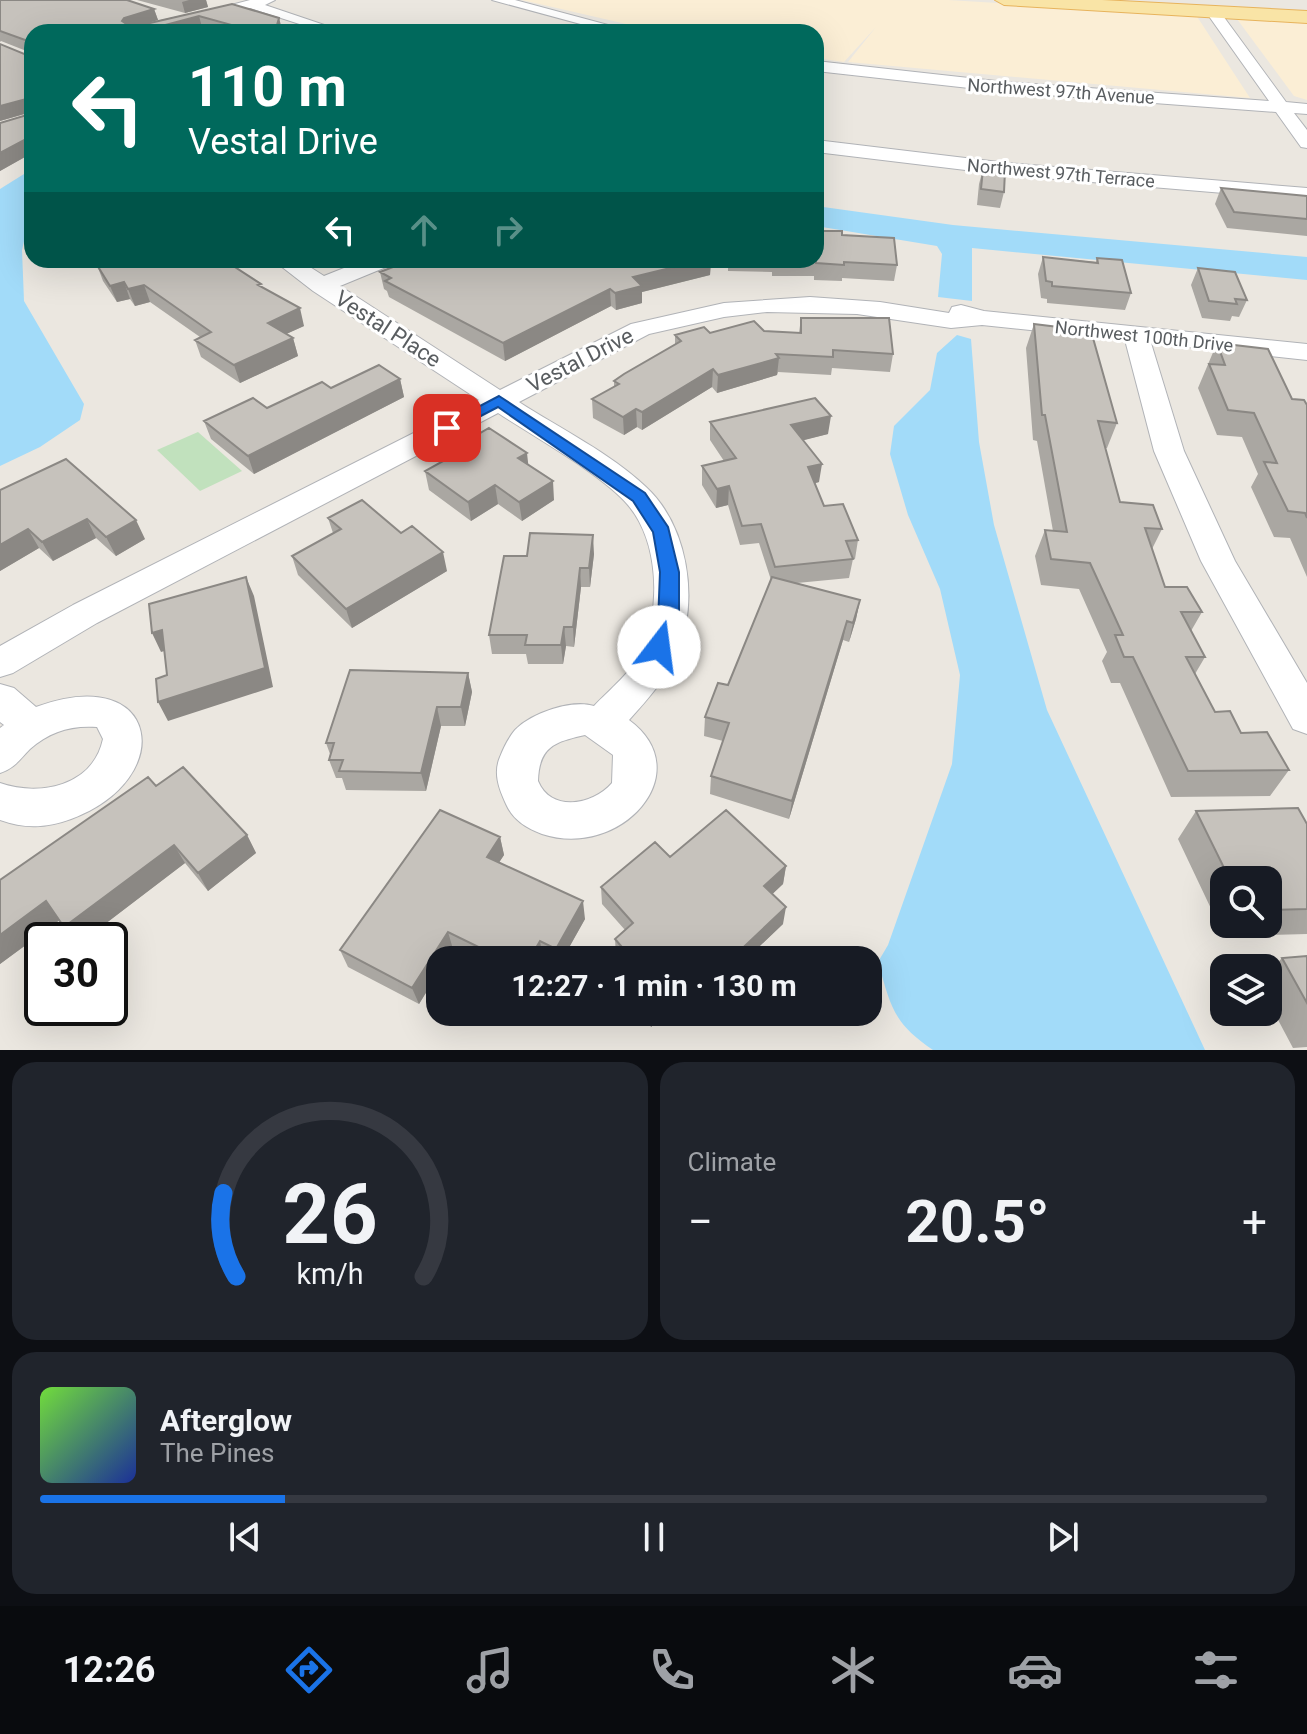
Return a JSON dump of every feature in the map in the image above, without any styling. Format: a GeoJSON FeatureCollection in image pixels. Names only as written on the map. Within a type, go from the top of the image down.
{"type":"FeatureCollection","features":[{"type":"Feature","properties":{"kind":"main road"},"geometry":{"type":"LineString","coordinates":[[1004,0],[1307,10]]}},
{"type":"Feature","properties":{"kind":"main road"},"geometry":{"type":"LineString","coordinates":[[1208,5],[1307,17]]}},
{"type":"Feature","properties":{"kind":"street"},"geometry":{"type":"LineString","coordinates":[[168,24],[268,0]]}},
{"type":"Feature","properties":{"kind":"street"},"geometry":{"type":"LineString","coordinates":[[499,0],[595,24]]}},
{"type":"Feature","properties":{"kind":"street"},"geometry":{"type":"LineString","coordinates":[[250,4],[313,24]]}},
{"type":"Feature","properties":{"kind":"street"},"geometry":{"type":"LineString","coordinates":[[1208,5],[1307,143]]}},
{"type":"Feature","properties":{"kind":"street"},"geometry":{"type":"LineString","coordinates":[[156,11],[184,20]]}},
{"type":"Feature","properties":{"kind":"street","name":"Northwest 97th Avenue"},"geometry":{"type":"LineString","coordinates":[[824,67],[1005,87],[1307,109]]}},
{"type":"Feature","properties":{"kind":"street","name":"Northwest 97th Terrace"},"geometry":{"type":"LineString","coordinates":[[824,147],[1007,169],[1307,194]]}},
{"type":"Feature","properties":{"kind":"street","name":"Vestal Place"},"geometry":{"type":"LineString","coordinates":[[295,268],[639,497],[662,531],[669,572],[669,623],[649,670],[603,723]]}},
{"type":"Feature","properties":{"kind":"street"},"geometry":{"type":"LineString","coordinates":[[321,286],[364,268]]}},
{"type":"Feature","properties":{"kind":"street","name":"Vestal Drive"},"geometry":{"type":"LineString","coordinates":[[0,663],[85,614],[640,329],[719,310],[807,304],[904,312],[944,322],[982,318]]}},
{"type":"Feature","properties":{"kind":"street","name":"Northwest 100th Drive"},"geometry":{"type":"LineString","coordinates":[[982,318],[1307,352]]}},
{"type":"Feature","properties":{"kind":"street"},"geometry":{"type":"LineString","coordinates":[[1136,335],[1169,451],[1218,561],[1307,718]]}},
{"type":"Feature","properties":{"kind":"street"},"geometry":{"type":"LineString","coordinates":[[0,699],[32,726]]}},
{"type":"Feature","properties":{"kind":"street"},"geometry":{"type":"LineString","coordinates":[[0,756],[13,739],[32,726],[73,711],[92,710],[108,715],[118,724],[123,737],[120,753],[111,770],[95,786],[64,804],[31,812],[12,809],[0,801]]}},
{"type":"Feature","properties":{"kind":"shaded area"},"geometry":{"type":"Polygon","coordinates":[[[522,0],[948,0],[1196,15],[1250,98],[848,62],[876,27],[844,62],[824,59],[824,24],[626,24],[522,0]]]}},
{"type":"Feature","properties":{"kind":"shaded area"},"geometry":{"type":"Polygon","coordinates":[[[1237,19],[1307,23],[1307,100],[1294,96],[1237,19]]]}},
{"type":"Feature","properties":{"kind":"green space"},"geometry":{"type":"Polygon","coordinates":[[[198,432],[242,471],[200,491],[157,450],[198,432]]]}},
{"type":"Feature","properties":{"kind":"water"},"geometry":{"type":"Polygon","coordinates":[[[24,174],[24,301],[84,404],[80,420],[40,447],[0,466],[0,189],[24,174]]]}},
{"type":"Feature","properties":{"kind":"water"},"geometry":{"type":"Polygon","coordinates":[[[824,207],[953,225],[1307,257],[1307,280],[972,248],[972,301],[938,297],[942,254],[937,246],[824,227],[824,207]]]}},
{"type":"Feature","properties":{"kind":"water"},"geometry":{"type":"Polygon","coordinates":[[[957,335],[971,339],[979,442],[994,525],[1047,710],[1205,1050],[933,1050],[901,1022],[886,991],[882,955],[952,764],[960,675],[940,589],[908,515],[890,454],[894,426],[930,390],[937,353],[957,335]]]}},
{"type":"Feature","properties":{"kind":"building"},"geometry":{"type":"Polygon","coordinates":[[[0,0],[127,0],[154,9],[124,18],[122,21],[125,23],[150,23],[232,4],[279,18],[277,24],[228,24],[199,16],[169,24],[24,24],[24,40],[0,31],[0,0]]]}},
{"type":"Feature","properties":{"kind":"building"},"geometry":{"type":"Polygon","coordinates":[[[0,44],[24,54],[24,100],[0,106],[0,44]]]}},
{"type":"Feature","properties":{"kind":"building"},"geometry":{"type":"Polygon","coordinates":[[[24,116],[24,140],[0,153],[0,123],[24,116]]]}},
{"type":"Feature","properties":{"kind":"building"},"geometry":{"type":"Polygon","coordinates":[[[983,169],[1005,171],[1004,192],[981,189],[983,169]]]}},
{"type":"Feature","properties":{"kind":"building"},"geometry":{"type":"Polygon","coordinates":[[[1221,188],[1307,196],[1307,219],[1234,212],[1221,188]]]}},
{"type":"Feature","properties":{"kind":"building"},"geometry":{"type":"Polygon","coordinates":[[[824,231],[894,238],[897,265],[844,262],[844,265],[824,264],[824,231]]]}},
{"type":"Feature","properties":{"kind":"building"},"geometry":{"type":"Polygon","coordinates":[[[1043,257],[1098,263],[1097,258],[1122,260],[1131,293],[1052,286],[1052,282],[1046,281],[1043,257]]]}},
{"type":"Feature","properties":{"kind":"building"},"geometry":{"type":"Polygon","coordinates":[[[99,268],[236,268],[261,284],[258,285],[300,308],[268,323],[293,338],[234,365],[195,340],[211,332],[144,285],[128,289],[124,282],[110,286],[99,268]]]}},
{"type":"Feature","properties":{"kind":"building"},"geometry":{"type":"Polygon","coordinates":[[[390,268],[670,268],[633,277],[642,286],[615,293],[610,289],[503,343],[385,281],[391,278],[380,272],[390,268]]]}},
{"type":"Feature","properties":{"kind":"building"},"geometry":{"type":"Polygon","coordinates":[[[1198,268],[1235,272],[1247,300],[1235,299],[1237,304],[1209,301],[1198,268]]]}},
{"type":"Feature","properties":{"kind":"building"},"geometry":{"type":"Polygon","coordinates":[[[801,318],[889,318],[893,354],[833,350],[833,357],[776,354],[779,358],[718,375],[713,369],[642,412],[636,409],[623,417],[592,399],[619,384],[614,381],[624,374],[681,341],[675,335],[704,327],[710,333],[754,321],[764,331],[801,333],[801,318]]]}},
{"type":"Feature","properties":{"kind":"building"},"geometry":{"type":"Polygon","coordinates":[[[1034,324],[1091,331],[1117,423],[1098,421],[1120,502],[1153,505],[1162,529],[1145,528],[1165,587],[1187,587],[1202,612],[1181,612],[1205,657],[1186,657],[1215,712],[1230,711],[1241,733],[1267,732],[1289,770],[1188,771],[1133,657],[1124,657],[1115,635],[1123,635],[1090,563],[1051,559],[1045,530],[1067,532],[1045,415],[1042,415],[1034,324]]]}},
{"type":"Feature","properties":{"kind":"building"},"geometry":{"type":"Polygon","coordinates":[[[1217,343],[1268,349],[1292,399],[1304,400],[1307,405],[1307,518],[1305,513],[1288,511],[1264,462],[1277,463],[1254,413],[1228,410],[1209,364],[1225,365],[1217,343]]]}},
{"type":"Feature","properties":{"kind":"building"},"geometry":{"type":"Polygon","coordinates":[[[379,365],[400,379],[248,456],[204,421],[253,398],[267,408],[322,382],[331,388],[379,365]]]}},
{"type":"Feature","properties":{"kind":"building"},"geometry":{"type":"Polygon","coordinates":[[[815,398],[831,416],[791,425],[822,464],[808,467],[824,506],[843,504],[858,540],[846,541],[853,559],[775,567],[761,524],[742,526],[729,486],[717,489],[702,466],[736,458],[710,422],[815,398]]]}},
{"type":"Feature","properties":{"kind":"building"},"geometry":{"type":"Polygon","coordinates":[[[489,428],[527,453],[518,458],[553,481],[519,502],[495,485],[468,502],[425,471],[463,450],[458,446],[489,428]]]}},
{"type":"Feature","properties":{"kind":"building"},"geometry":{"type":"Polygon","coordinates":[[[66,459],[136,520],[106,537],[87,519],[42,542],[28,529],[0,545],[0,490],[66,459]]]}},
{"type":"Feature","properties":{"kind":"building"},"geometry":{"type":"Polygon","coordinates":[[[362,500],[401,533],[412,526],[443,552],[346,609],[292,556],[341,529],[328,518],[362,500]]]}},
{"type":"Feature","properties":{"kind":"building"},"geometry":{"type":"Polygon","coordinates":[[[530,533],[593,535],[589,568],[580,568],[573,627],[564,627],[561,645],[525,645],[527,635],[489,635],[504,556],[527,556],[530,533]]]}},
{"type":"Feature","properties":{"kind":"building"},"geometry":{"type":"Polygon","coordinates":[[[246,577],[265,668],[158,702],[156,679],[167,675],[162,630],[152,633],[149,604],[246,577]]]}},
{"type":"Feature","properties":{"kind":"building"},"geometry":{"type":"Polygon","coordinates":[[[772,577],[860,600],[853,623],[847,621],[792,801],[711,776],[729,723],[705,717],[718,683],[728,685],[772,577]]]}},
{"type":"Feature","properties":{"kind":"building"},"geometry":{"type":"Polygon","coordinates":[[[350,670],[468,673],[461,707],[437,707],[421,773],[339,771],[343,760],[329,760],[334,743],[326,743],[350,670]]]}},
{"type":"Feature","properties":{"kind":"building"},"geometry":{"type":"Polygon","coordinates":[[[183,767],[247,835],[198,873],[174,845],[71,922],[61,922],[46,901],[0,935],[0,880],[148,777],[156,786],[183,767]]]}},
{"type":"Feature","properties":{"kind":"building"},"geometry":{"type":"Polygon","coordinates":[[[1298,808],[1307,824],[1307,909],[1282,910],[1282,866],[1223,866],[1196,811],[1298,808]]]}},
{"type":"Feature","properties":{"kind":"building"},"geometry":{"type":"Polygon","coordinates":[[[440,810],[500,837],[487,857],[583,901],[558,946],[540,941],[537,946],[476,946],[448,932],[439,946],[426,946],[426,966],[412,988],[340,950],[440,810]]]}},
{"type":"Feature","properties":{"kind":"building"},"geometry":{"type":"Polygon","coordinates":[[[726,810],[786,866],[764,886],[786,907],[745,946],[621,946],[615,939],[633,923],[601,887],[655,842],[670,857],[726,810]]]}},
{"type":"Feature","properties":{"kind":"building"},"geometry":{"type":"Polygon","coordinates":[[[1307,956],[1307,1003],[1282,958],[1307,956]]]}},
{"type":"Feature","properties":{"kind":"route"},"geometry":{"type":"LineString","coordinates":[[447,428],[499,401],[639,497],[662,531],[669,572],[669,623],[659,647]]}}]}
